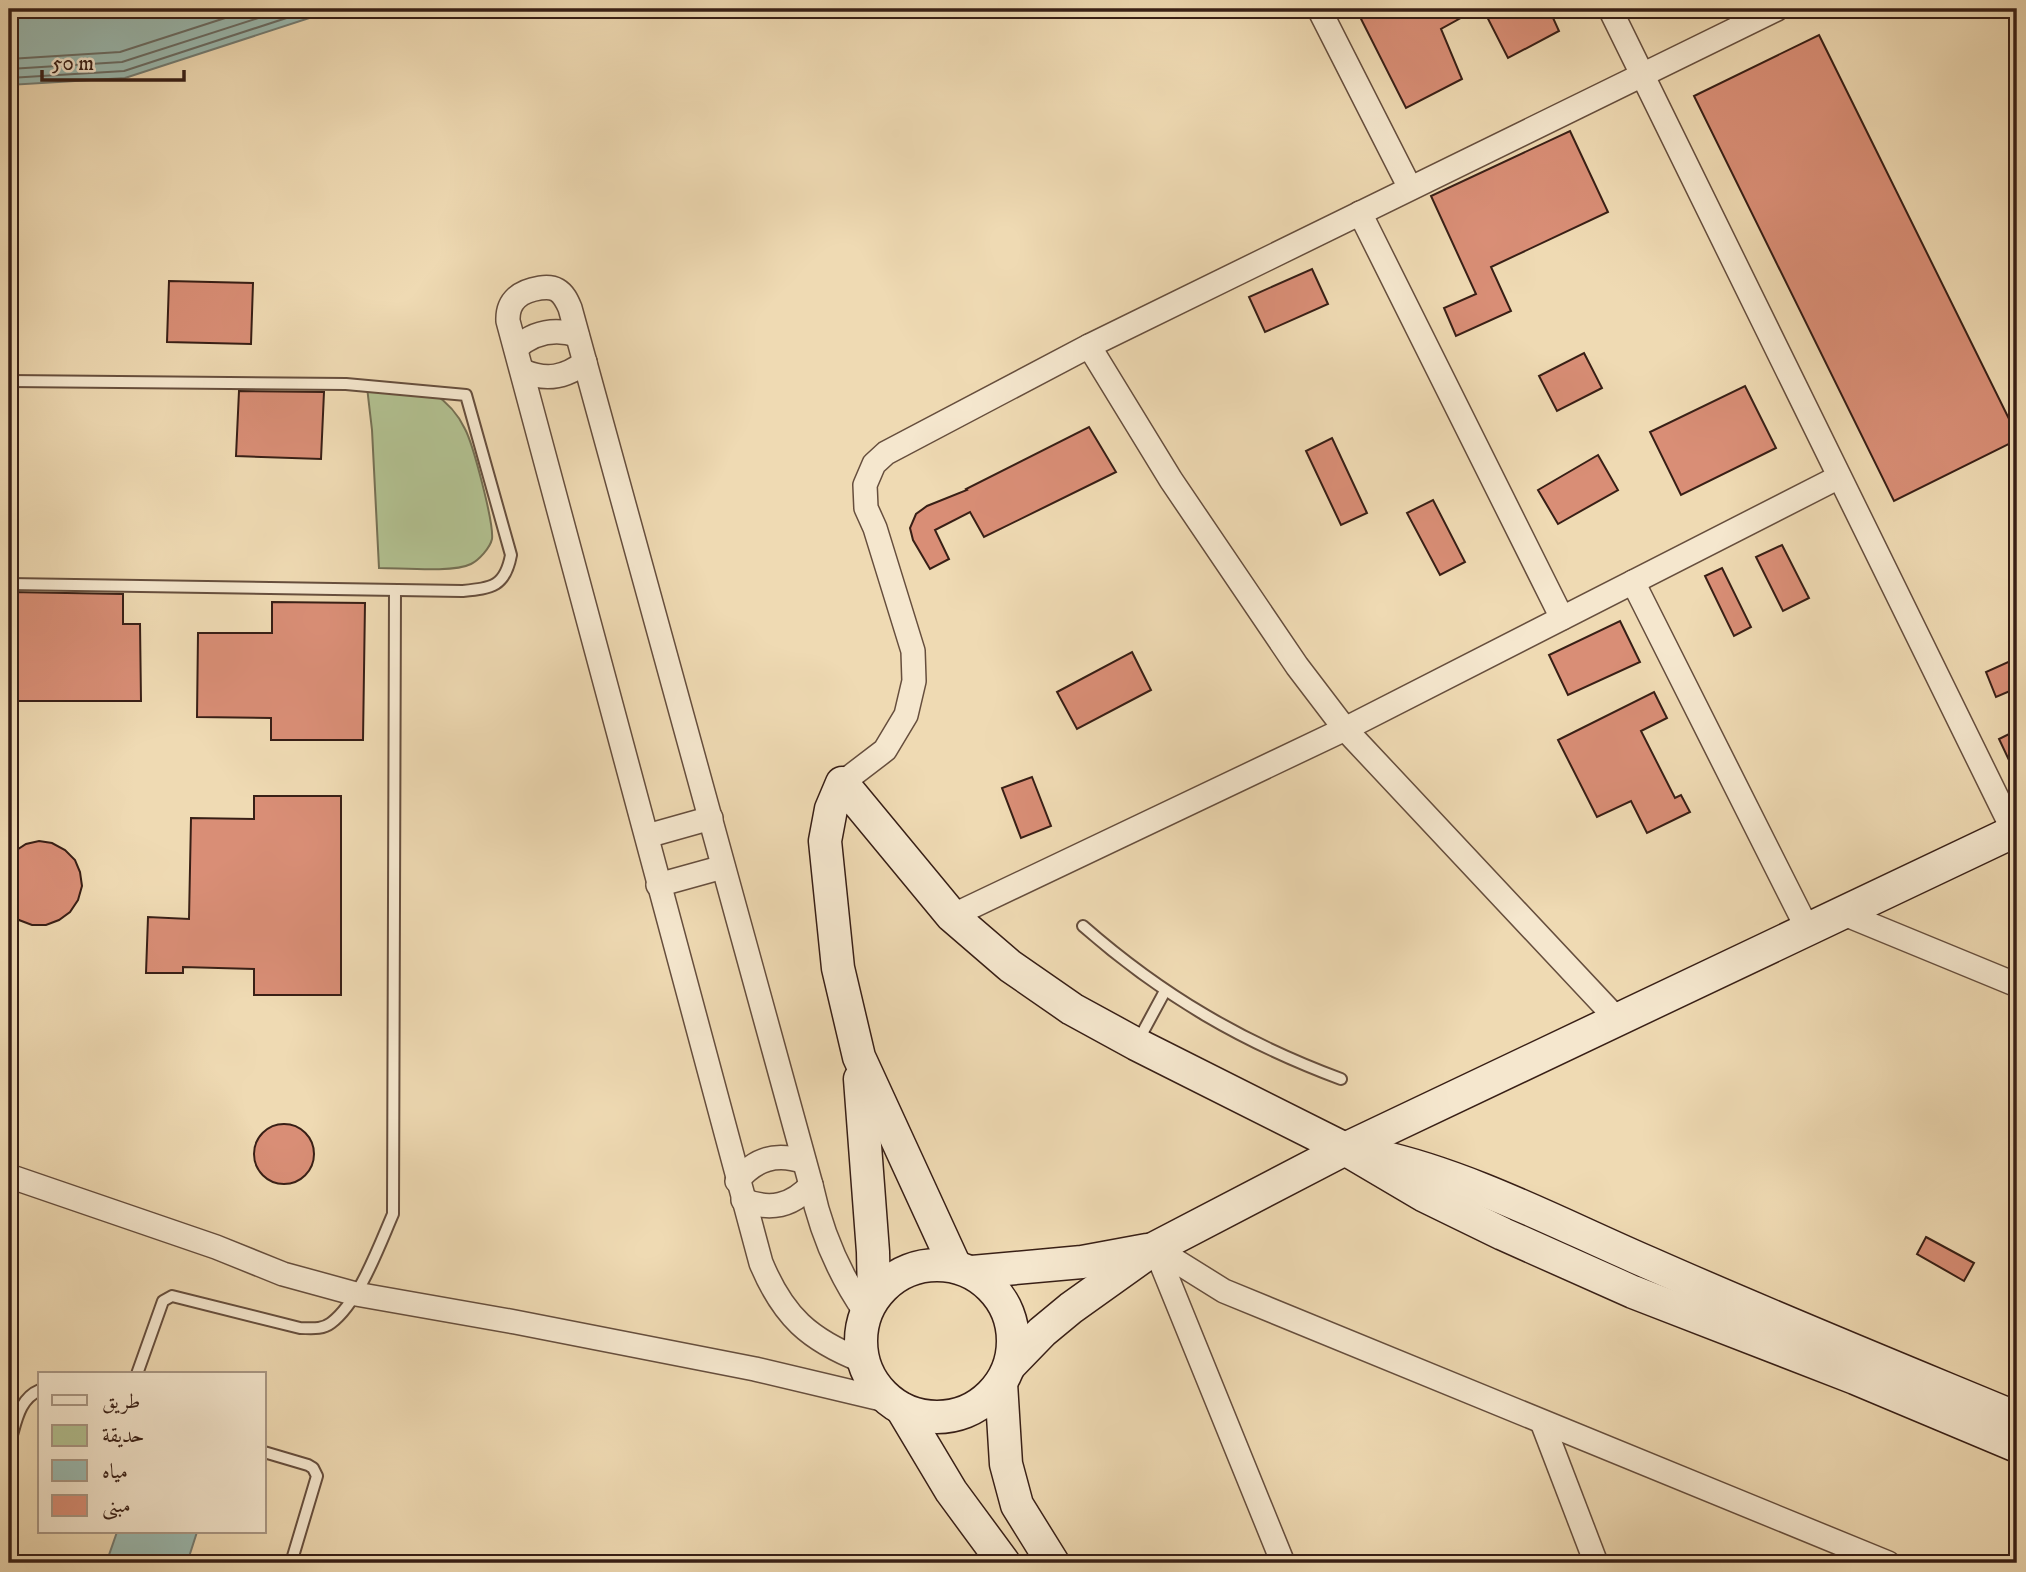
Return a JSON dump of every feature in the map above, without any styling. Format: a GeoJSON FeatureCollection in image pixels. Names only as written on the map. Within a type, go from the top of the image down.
{"type":"FeatureCollection","features":[{"type":"Feature","properties":{"kind":"street"},"geometry":{"type":"LineString","coordinates":[[1319,9],[1410,188]]}},
{"type":"Feature","properties":{"kind":"street"},"geometry":{"type":"LineString","coordinates":[[9,1176],[216,1247],[283,1275],[356,1294],[755,1369],[896,1405],[923,1416],[945,1417],[967,1411],[986,1400],[1042,1332],[1155,1248],[1345,1149],[2015,831],[1610,9]]}},
{"type":"Feature","properties":{"kind":"street"},"geometry":{"type":"LineString","coordinates":[[1004,1563],[951,1491],[896,1405],[873,1383],[863,1361],[861,1337],[870,1305],[873,1252],[859,1057],[838,968],[825,841],[831,809],[842,783],[885,750],[906,715],[914,681],[913,651],[875,528],[866,508],[864,485],[874,464],[886,453],[1089,346],[1777,9]]}},
{"type":"Feature","properties":{"kind":"street"},"geometry":{"type":"LineString","coordinates":[[1360,213],[1562,618]]}},
{"type":"Feature","properties":{"kind":"street"},"geometry":{"type":"LineString","coordinates":[[863,1361],[818,1340],[800,1325],[783,1306],[761,1263],[508,321],[508,312],[517,296],[529,290],[545,287],[556,289],[566,298],[711,818],[817,1212],[831,1252],[850,1290],[870,1305]]}},
{"type":"Feature","properties":{"kind":"street"},"geometry":{"type":"LineString","coordinates":[[516,348],[531,337],[549,331],[577,335]]}},
{"type":"Feature","properties":{"kind":"street"},"geometry":{"type":"LineString","coordinates":[[1089,346],[1171,480],[1297,666],[1345,729],[1618,1020]]}},
{"type":"Feature","properties":{"kind":"street"},"geometry":{"type":"LineString","coordinates":[[523,371],[555,377],[576,369],[585,362]]}},
{"type":"Feature","properties":{"kind":"street"},"geometry":{"type":"LineString","coordinates":[[952,916],[1345,729],[1839,477]]}},
{"type":"Feature","properties":{"kind":"street"},"geometry":{"type":"LineString","coordinates":[[1633,582],[1808,930]]}},
{"type":"Feature","properties":{"kind":"street"},"geometry":{"type":"LineString","coordinates":[[842,783],[952,916],[980,942],[1072,1009],[1345,1149],[1462,1215],[1633,1292],[1855,1378],[2017,1446]]}},
{"type":"Feature","properties":{"kind":"street"},"geometry":{"type":"LineString","coordinates":[[647,836],[711,818]]}},
{"type":"Feature","properties":{"kind":"street"},"geometry":{"type":"LineString","coordinates":[[658,885],[723,867]]}},
{"type":"Feature","properties":{"kind":"street"},"geometry":{"type":"LineString","coordinates":[[1842,913],[2017,985]]}},
{"type":"Feature","properties":{"kind":"street"},"geometry":{"type":"LineString","coordinates":[[859,1057],[963,1269],[990,1284],[1004,1302],[1012,1322],[1014,1343],[1005,1374],[1006,1464],[1017,1504],[1054,1563]]}},
{"type":"Feature","properties":{"kind":"street"},"geometry":{"type":"LineString","coordinates":[[1345,1149],[1397,1161],[1460,1181],[1764,1314],[2017,1418]]}},
{"type":"Feature","properties":{"kind":"street"},"geometry":{"type":"LineString","coordinates":[[740,1190],[745,1171],[755,1163],[779,1156],[804,1162]]}},
{"type":"Feature","properties":{"kind":"street"},"geometry":{"type":"LineString","coordinates":[[740,1190],[755,1205],[780,1205],[792,1201],[811,1185]]}},
{"type":"Feature","properties":{"kind":"street"},"geometry":{"type":"LineString","coordinates":[[870,1305],[890,1280],[910,1269],[932,1264],[963,1269],[1082,1262],[1155,1248],[1224,1291],[1888,1563]]}},
{"type":"Feature","properties":{"kind":"street"},"geometry":{"type":"LineString","coordinates":[[1155,1248],[1283,1563]]}},
{"type":"Feature","properties":{"kind":"street"},"geometry":{"type":"LineString","coordinates":[[1542,1422],[1596,1563]]}},
{"type":"Feature","properties":{"kind":"lane"},"geometry":{"type":"LineString","coordinates":[[9,382],[346,384],[466,395],[511,555],[508,571],[500,582],[484,589],[462,591],[9,584]]}},
{"type":"Feature","properties":{"kind":"lane"},"geometry":{"type":"LineString","coordinates":[[137,1372],[163,1301],[172,1296],[300,1328],[318,1329],[331,1324],[356,1294],[393,1214],[395,591]]}},
{"type":"Feature","properties":{"kind":"lane"},"geometry":{"type":"LineString","coordinates":[[1083,926],[1166,991],[1199,1012],[1268,1050],[1341,1079]]}},
{"type":"Feature","properties":{"kind":"lane"},"geometry":{"type":"LineString","coordinates":[[1136,1044],[1166,991]]}},
{"type":"Feature","properties":{"kind":"lane"},"geometry":{"type":"LineString","coordinates":[[9,1445],[22,1404],[38,1391]]}},
{"type":"Feature","properties":{"kind":"lane"},"geometry":{"type":"LineString","coordinates":[[266,1453],[308,1465],[317,1476],[292,1563]]}},
{"type":"Feature","properties":{"kind":"green space"},"geometry":{"type":"Polygon","coordinates":[[[367,387],[433,393],[459,418],[469,437],[478,466],[492,530],[489,546],[471,564],[440,569],[379,568],[372,430],[367,387]]]}},
{"type":"Feature","properties":{"kind":"water"},"geometry":{"type":"Polygon","coordinates":[[[9,9],[337,9],[125,78],[9,85],[9,9]]]}},
{"type":"Feature","properties":{"kind":"water"},"geometry":{"type":"Polygon","coordinates":[[[116,1534],[196,1534],[187,1563],[132,1563],[109,1555],[116,1534]]]}},
{"type":"Feature","properties":{"kind":"building"},"geometry":{"type":"Polygon","coordinates":[[[1356,9],[1477,9],[1441,29],[1462,79],[1406,108],[1356,9]]]}},
{"type":"Feature","properties":{"kind":"building"},"geometry":{"type":"Polygon","coordinates":[[[1483,9],[1549,9],[1559,31],[1508,58],[1483,9]]]}},
{"type":"Feature","properties":{"kind":"building"},"geometry":{"type":"Polygon","coordinates":[[[1819,35],[2017,435],[2017,440],[1894,501],[1694,96],[1819,35]]]}},
{"type":"Feature","properties":{"kind":"building"},"geometry":{"type":"Polygon","coordinates":[[[1570,131],[1608,212],[1491,267],[1511,311],[1456,336],[1444,308],[1476,294],[1431,196],[1570,131]]]}},
{"type":"Feature","properties":{"kind":"building"},"geometry":{"type":"Polygon","coordinates":[[[1312,269],[1328,304],[1265,332],[1249,297],[1312,269]]]}},
{"type":"Feature","properties":{"kind":"building"},"geometry":{"type":"Polygon","coordinates":[[[169,281],[253,283],[251,344],[167,342],[169,281]]]}},
{"type":"Feature","properties":{"kind":"building"},"geometry":{"type":"Polygon","coordinates":[[[1584,353],[1602,388],[1557,411],[1539,376],[1584,353]]]}},
{"type":"Feature","properties":{"kind":"building"},"geometry":{"type":"Polygon","coordinates":[[[1745,386],[1776,448],[1681,495],[1650,432],[1745,386]]]}},
{"type":"Feature","properties":{"kind":"building"},"geometry":{"type":"Polygon","coordinates":[[[239,391],[324,392],[321,459],[236,456],[239,391]]]}},
{"type":"Feature","properties":{"kind":"building"},"geometry":{"type":"Polygon","coordinates":[[[1089,427],[1116,472],[984,537],[970,512],[935,530],[949,559],[930,569],[913,540],[910,528],[916,514],[927,506],[967,490],[1089,427]]]}},
{"type":"Feature","properties":{"kind":"building"},"geometry":{"type":"Polygon","coordinates":[[[1332,438],[1367,513],[1341,525],[1306,451],[1332,438]]]}},
{"type":"Feature","properties":{"kind":"building"},"geometry":{"type":"Polygon","coordinates":[[[1598,455],[1618,490],[1558,524],[1538,490],[1598,455]]]}},
{"type":"Feature","properties":{"kind":"building"},"geometry":{"type":"Polygon","coordinates":[[[1433,500],[1465,562],[1440,575],[1407,513],[1433,500]]]}},
{"type":"Feature","properties":{"kind":"building"},"geometry":{"type":"Polygon","coordinates":[[[1782,545],[1809,598],[1783,611],[1756,557],[1782,545]]]}},
{"type":"Feature","properties":{"kind":"building"},"geometry":{"type":"Polygon","coordinates":[[[1722,568],[1751,627],[1734,636],[1705,576],[1722,568]]]}},
{"type":"Feature","properties":{"kind":"building"},"geometry":{"type":"Polygon","coordinates":[[[9,592],[123,594],[123,624],[140,624],[141,701],[9,701],[9,592]]]}},
{"type":"Feature","properties":{"kind":"building"},"geometry":{"type":"Polygon","coordinates":[[[272,602],[365,603],[363,740],[271,740],[271,718],[197,717],[198,633],[272,633],[272,602]]]}},
{"type":"Feature","properties":{"kind":"building"},"geometry":{"type":"Polygon","coordinates":[[[1620,621],[1640,662],[1568,695],[1549,655],[1620,621]]]}},
{"type":"Feature","properties":{"kind":"building"},"geometry":{"type":"Polygon","coordinates":[[[1132,652],[1151,690],[1077,729],[1057,692],[1132,652]]]}},
{"type":"Feature","properties":{"kind":"building"},"geometry":{"type":"Polygon","coordinates":[[[2017,658],[2017,688],[1996,697],[1986,672],[2017,658]]]}},
{"type":"Feature","properties":{"kind":"building"},"geometry":{"type":"Polygon","coordinates":[[[1654,692],[1667,718],[1641,731],[1675,798],[1681,795],[1690,812],[1647,833],[1631,801],[1597,817],[1558,740],[1654,692]]]}},
{"type":"Feature","properties":{"kind":"building"},"geometry":{"type":"Polygon","coordinates":[[[2017,730],[2017,777],[1999,739],[2017,730]]]}},
{"type":"Feature","properties":{"kind":"building"},"geometry":{"type":"Polygon","coordinates":[[[1032,777],[1051,826],[1021,838],[1002,788],[1032,777]]]}},
{"type":"Feature","properties":{"kind":"building"},"geometry":{"type":"Polygon","coordinates":[[[254,796],[341,796],[341,995],[254,995],[254,969],[183,967],[183,973],[146,973],[148,917],[189,919],[191,818],[254,819],[254,796]]]}},
{"type":"Feature","properties":{"kind":"building"},"geometry":{"type":"Polygon","coordinates":[[[39,841],[52,843],[75,860],[82,886],[78,900],[70,912],[46,925],[32,925],[9,912],[9,855],[26,844],[39,841]]]}},
{"type":"Feature","properties":{"kind":"building"},"geometry":{"type":"Polygon","coordinates":[[[284,1124],[301,1129],[309,1137],[314,1154],[309,1171],[301,1179],[284,1184],[267,1179],[259,1171],[254,1154],[259,1137],[267,1129],[284,1124]]]}},
{"type":"Feature","properties":{"kind":"building"},"geometry":{"type":"Polygon","coordinates":[[[1926,1237],[1974,1263],[1964,1281],[1917,1254],[1926,1237]]]}}]}
